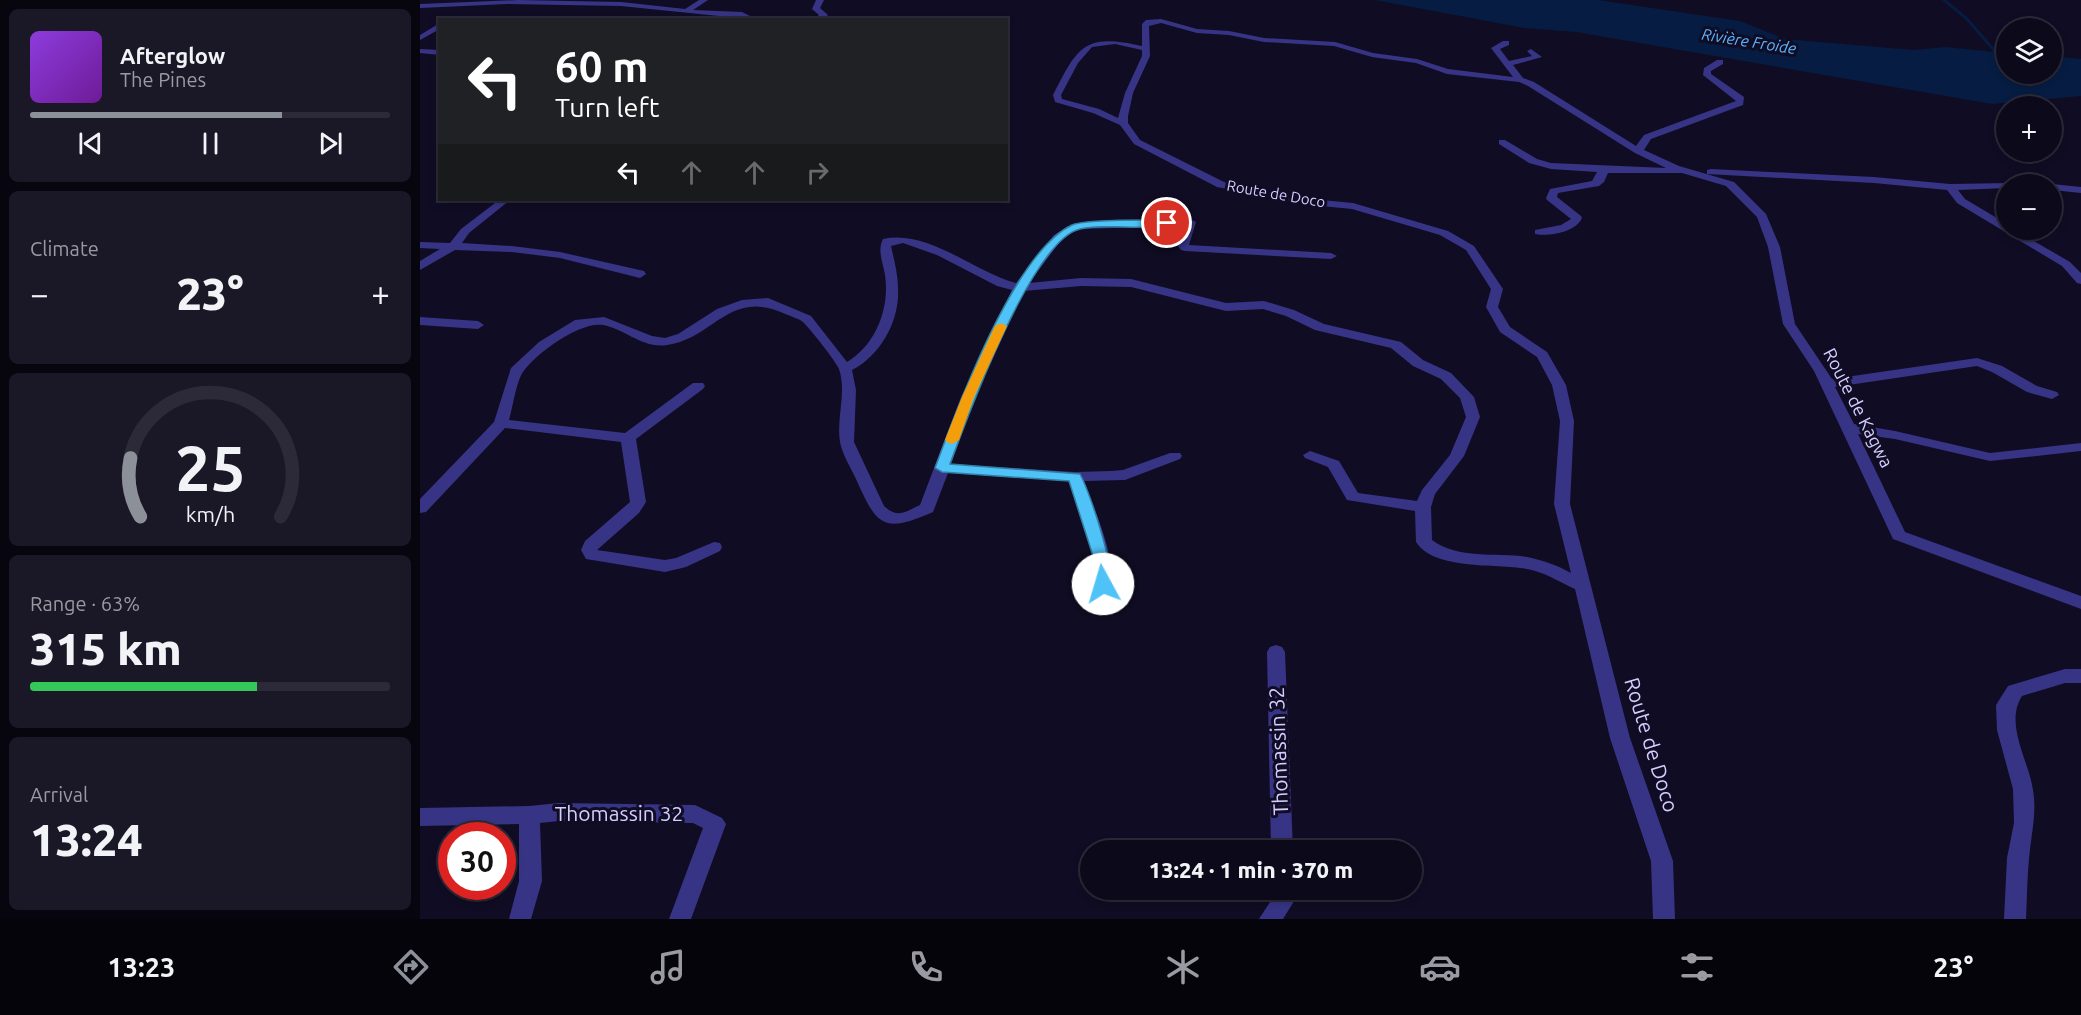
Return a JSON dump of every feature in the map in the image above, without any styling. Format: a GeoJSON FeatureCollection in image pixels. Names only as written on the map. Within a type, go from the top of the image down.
{"type":"FeatureCollection","features":[{"type":"Feature","properties":{"kind":"street"},"geometry":{"type":"LineString","coordinates":[[422,6],[430,0]]}},
{"type":"Feature","properties":{"kind":"street"},"geometry":{"type":"LineString","coordinates":[[669,8],[683,0]]}},
{"type":"Feature","properties":{"kind":"street"},"geometry":{"type":"LineString","coordinates":[[686,11],[704,0]]}},
{"type":"Feature","properties":{"kind":"street"},"geometry":{"type":"LineString","coordinates":[[819,18],[824,15],[816,9],[820,0]]}},
{"type":"Feature","properties":{"kind":"street"},"geometry":{"type":"LineString","coordinates":[[422,6],[507,2],[621,4],[669,8],[700,14],[744,14],[751,18]]}},
{"type":"Feature","properties":{"kind":"street"},"geometry":{"type":"LineString","coordinates":[[455,14],[470,5]]}},
{"type":"Feature","properties":{"kind":"street"},"geometry":{"type":"LineString","coordinates":[[1146,49],[1115,42],[1090,45],[1074,62],[1057,95],[1058,100],[1096,111],[1123,123],[1129,93],[1144,64],[1146,49],[1146,24],[1161,21],[1197,31],[1229,33],[1264,40],[1335,44],[1372,56],[1417,61],[1447,71],[1520,80],[1531,84],[1638,151],[1647,137],[1740,103],[1741,99],[1736,94],[1707,75],[1707,70],[1720,62]]}},
{"type":"Feature","properties":{"kind":"street"},"geometry":{"type":"LineString","coordinates":[[430,22],[438,24]]}},
{"type":"Feature","properties":{"kind":"street"},"geometry":{"type":"LineString","coordinates":[[420,38],[438,25]]}},
{"type":"Feature","properties":{"kind":"street"},"geometry":{"type":"LineString","coordinates":[[1506,43],[1495,48],[1520,80]]}},
{"type":"Feature","properties":{"kind":"street"},"geometry":{"type":"LineString","coordinates":[[420,51],[438,53]]}},
{"type":"Feature","properties":{"kind":"street"},"geometry":{"type":"LineString","coordinates":[[1506,64],[1538,57],[1531,51]]}},
{"type":"Feature","properties":{"kind":"street","name":"Route de Doco"},"geometry":{"type":"LineString","coordinates":[[1123,123],[1137,142],[1221,185],[1373,211],[1444,233],[1470,248],[1497,289],[1492,307],[1496,316],[1505,329],[1542,355],[1559,385],[1567,421],[1562,504],[1620,738],[1662,861],[1664,919]]}},
{"type":"Feature","properties":{"kind":"street"},"geometry":{"type":"LineString","coordinates":[[1503,142],[1533,161],[1551,166],[1874,180],[1950,187],[1996,185]]}},
{"type":"Feature","properties":{"kind":"street","name":"Route de Kagwa"},"geometry":{"type":"LineString","coordinates":[[1638,151],[1686,171],[1730,184],[1762,216],[1774,247],[1789,324],[1827,384],[1899,535],[2081,603]]}},
{"type":"Feature","properties":{"kind":"street"},"geometry":{"type":"LineString","coordinates":[[1539,232],[1564,228],[1576,221],[1576,218],[1551,198],[1551,194],[1594,184],[1600,180],[1602,172],[1606,170]]}},
{"type":"Feature","properties":{"kind":"street"},"geometry":{"type":"LineString","coordinates":[[1950,187],[1961,201],[1996,222]]}},
{"type":"Feature","properties":{"kind":"street"},"geometry":{"type":"LineString","coordinates":[[2062,188],[2081,190]]}},
{"type":"Feature","properties":{"kind":"street"},"geometry":{"type":"LineString","coordinates":[[420,266],[456,245],[465,231],[504,201]]}},
{"type":"Feature","properties":{"kind":"street"},"geometry":{"type":"LineString","coordinates":[[420,508],[501,423],[516,371],[544,345],[579,323],[593,320],[604,321],[649,340],[665,342],[683,337],[721,312],[742,304],[768,302],[807,319],[845,368],[849,390],[847,442],[877,509],[887,518],[903,519],[927,508],[968,397],[1019,288],[1058,237],[1076,226],[1190,222],[1183,245],[1185,248],[1331,256]]}},
{"type":"Feature","properties":{"kind":"street"},"geometry":{"type":"LineString","coordinates":[[845,368],[858,363],[865,357],[882,332],[892,297],[885,246],[887,241],[904,240],[923,246],[1001,283],[1019,288],[1081,282],[1131,283],[1226,307],[1264,305],[1290,313],[1320,327],[1396,345],[1418,363],[1446,376],[1467,397],[1473,417],[1457,456],[1428,493],[1424,507],[1424,542],[1431,549],[1453,556],[1516,561],[1540,566],[1582,586]]}},
{"type":"Feature","properties":{"kind":"street"},"geometry":{"type":"LineString","coordinates":[[2026,240],[2066,264],[2081,280]]}},
{"type":"Feature","properties":{"kind":"street"},"geometry":{"type":"LineString","coordinates":[[420,245],[456,245],[560,255],[640,274]]}},
{"type":"Feature","properties":{"kind":"street"},"geometry":{"type":"LineString","coordinates":[[420,321],[478,325]]}},
{"type":"Feature","properties":{"kind":"street"},"geometry":{"type":"LineString","coordinates":[[1827,384],[1977,362],[1999,368],[2028,389],[2052,395]]}},
{"type":"Feature","properties":{"kind":"street"},"geometry":{"type":"LineString","coordinates":[[501,423],[628,438],[698,386]]}},
{"type":"Feature","properties":{"kind":"street"},"geometry":{"type":"LineString","coordinates":[[1848,428],[1895,435],[1990,457],[2081,447]]}},
{"type":"Feature","properties":{"kind":"street"},"geometry":{"type":"LineString","coordinates":[[628,438],[638,502],[591,545],[589,550],[592,555],[665,566],[680,563],[714,547]]}},
{"type":"Feature","properties":{"kind":"street"},"geometry":{"type":"LineString","coordinates":[[1310,455],[1330,461],[1341,475],[1347,492],[1353,497],[1424,507]]}},
{"type":"Feature","properties":{"kind":"street"},"geometry":{"type":"LineString","coordinates":[[942,468],[1075,477],[1125,475],[1175,456]]}},
{"type":"Feature","properties":{"kind":"street"},"geometry":{"type":"LineString","coordinates":[[1075,477],[1102,559],[1103,584]]}},
{"type":"Feature","properties":{"kind":"street","name":"Thomassin 32"},"geometry":{"type":"LineString","coordinates":[[1276,652],[1282,840]]}},
{"type":"Feature","properties":{"kind":"street"},"geometry":{"type":"LineString","coordinates":[[2015,919],[2018,858],[2025,823],[2023,789],[2007,730],[2006,705],[2015,691],[2065,676],[2081,676]]}},
{"type":"Feature","properties":{"kind":"street","name":"Thomassin 32"},"geometry":{"type":"LineString","coordinates":[[420,817],[530,815],[559,812],[695,814],[715,824],[680,919]]}},
{"type":"Feature","properties":{"kind":"street"},"geometry":{"type":"LineString","coordinates":[[520,919],[529,899],[534,858],[530,815]]}},
{"type":"Feature","properties":{"kind":"street"},"geometry":{"type":"LineString","coordinates":[[1270,919],[1284,900]]}},
{"type":"Feature","properties":{"kind":"water","name":"Rivière Froide"},"geometry":{"type":"Polygon","coordinates":[[[1375,0],[1598,0],[1740,21],[1785,39],[1913,50],[1945,47],[1996,52],[1996,84],[2062,84],[2062,57],[2081,59],[2081,96],[1996,96],[1996,104],[1992,104],[1576,32],[1524,28],[1375,0]]]}},
{"type":"Feature","properties":{"kind":"waterway"},"geometry":{"type":"LineString","coordinates":[[1944,0],[1966,18],[1996,52]]}},
{"type":"Feature","properties":{"kind":"slow traffic"},"geometry":{"type":"LineString","coordinates":[[952,440],[968,397],[1001,326]]}},
{"type":"Feature","properties":{"kind":"route"},"geometry":{"type":"LineString","coordinates":[[1103,584],[1102,559],[1075,477],[942,468],[968,397],[1019,288],[1058,237],[1076,226],[1167,223]]}}]}
